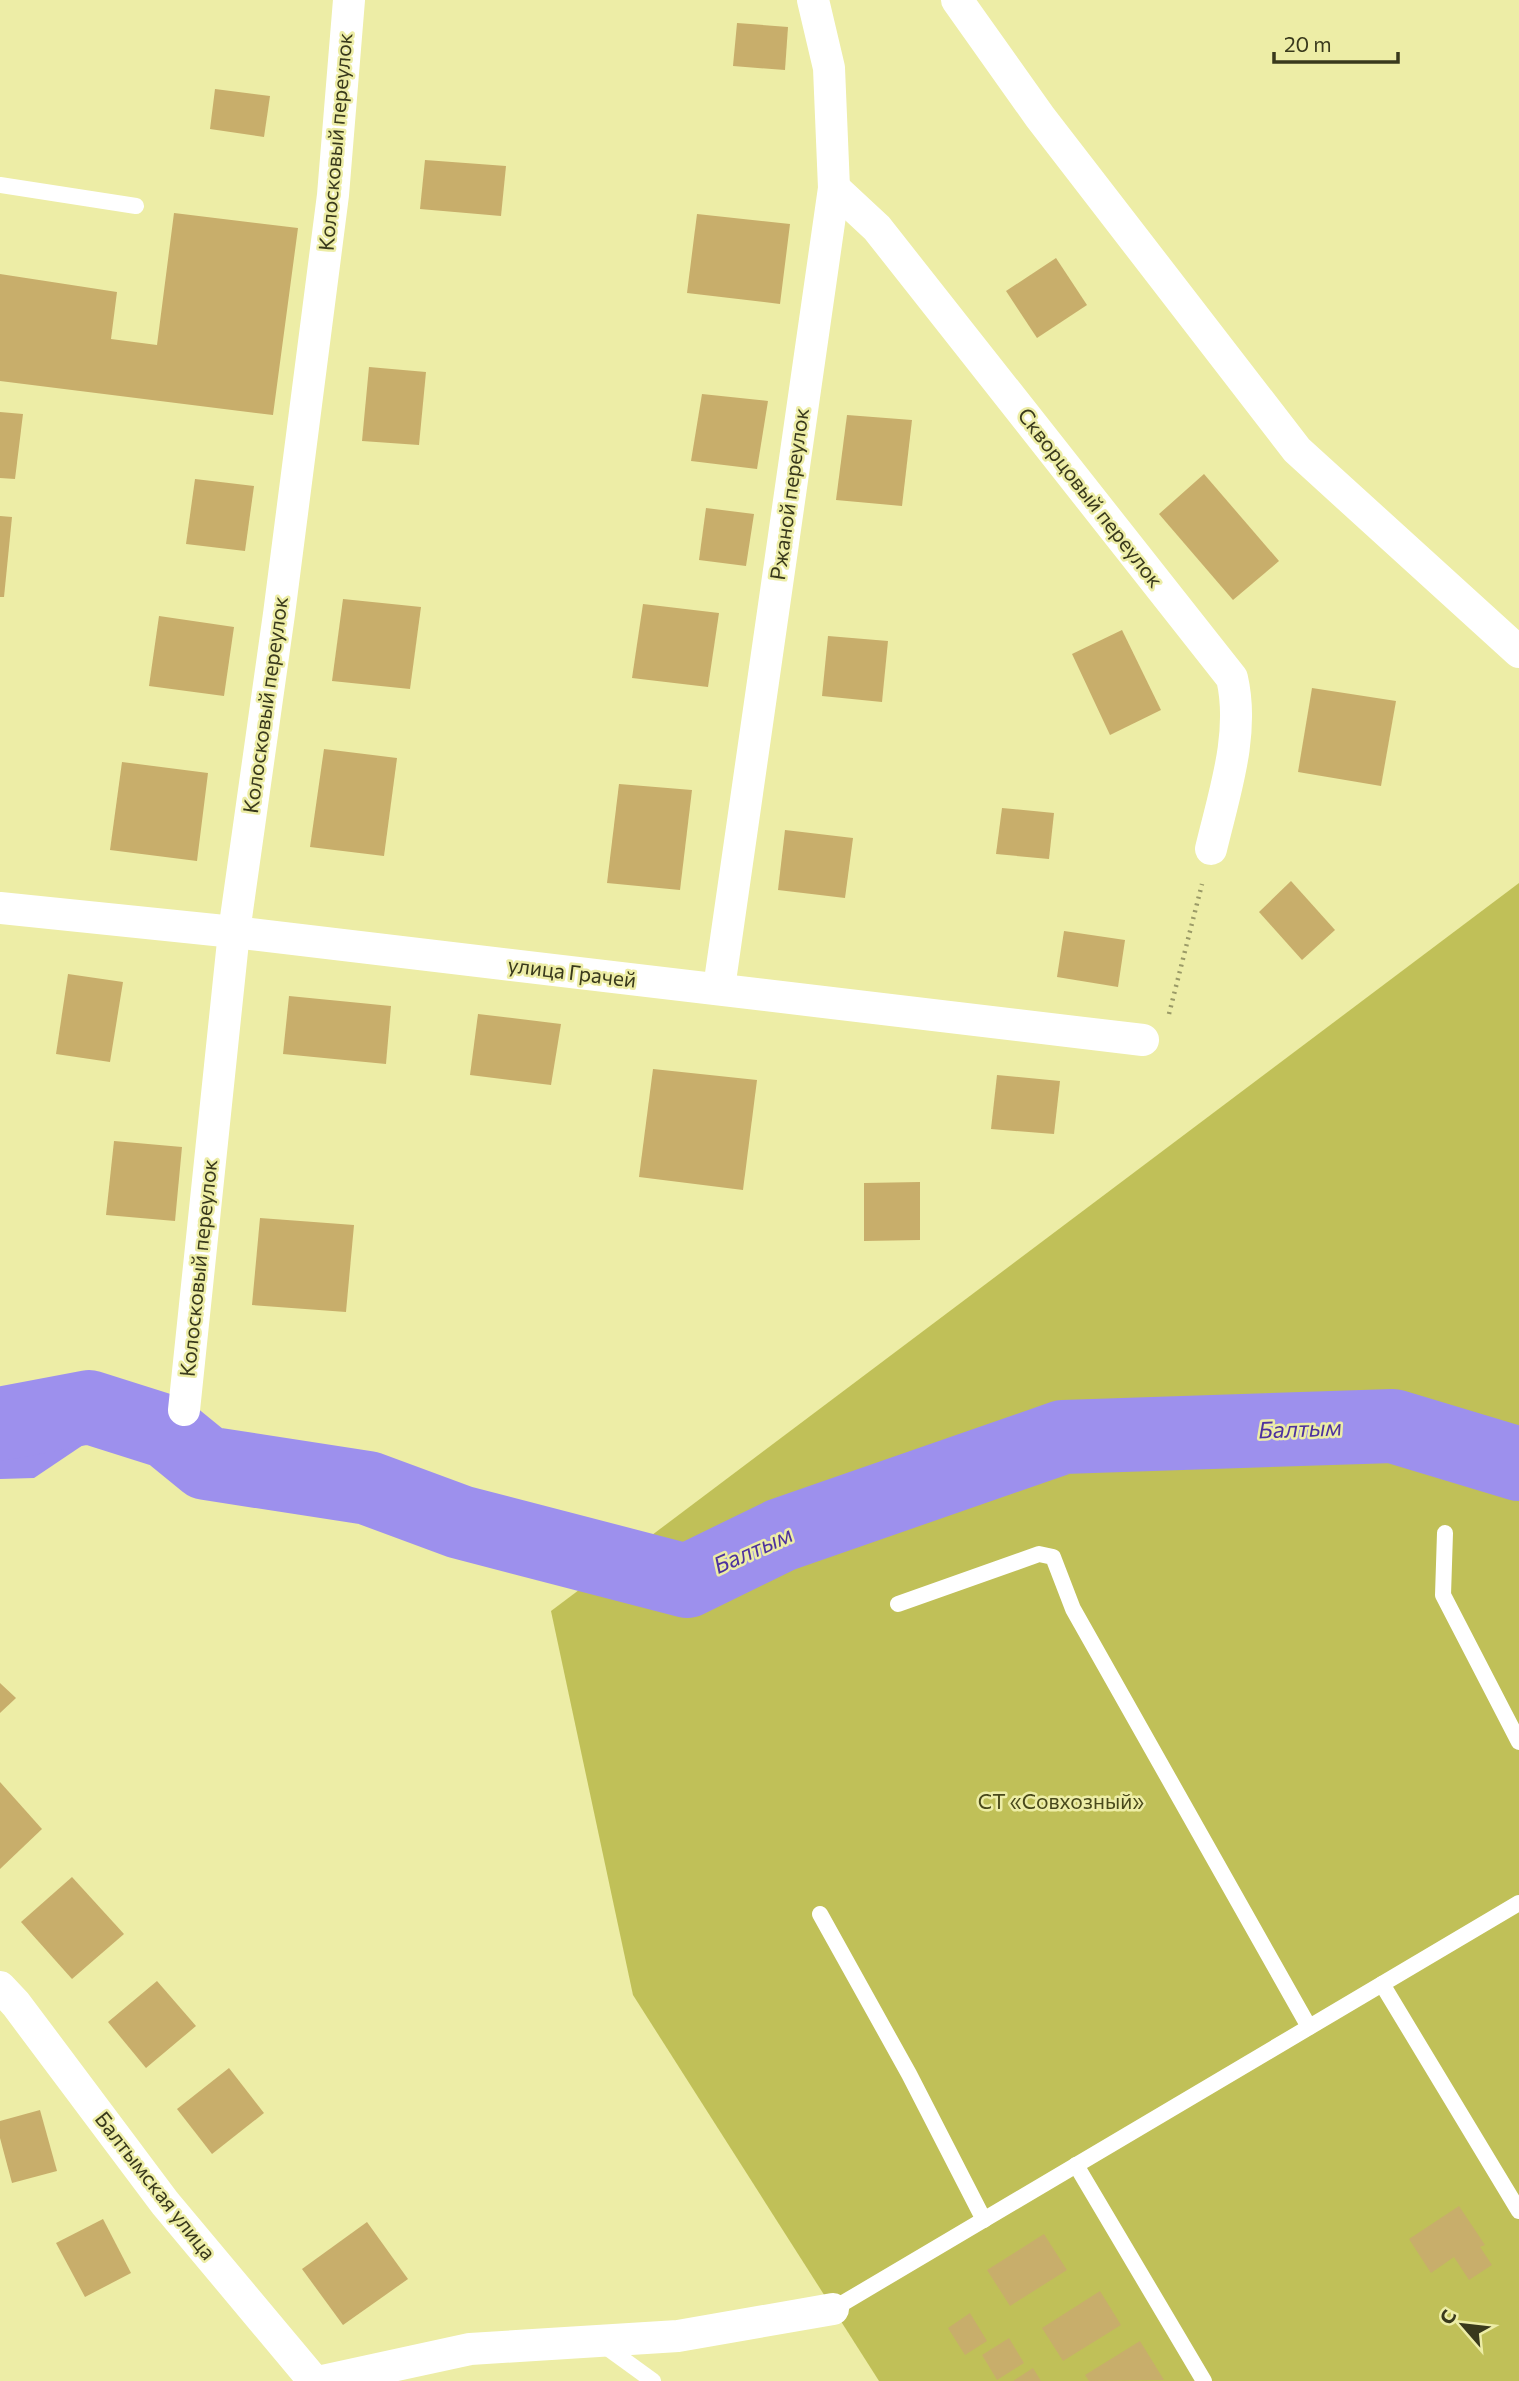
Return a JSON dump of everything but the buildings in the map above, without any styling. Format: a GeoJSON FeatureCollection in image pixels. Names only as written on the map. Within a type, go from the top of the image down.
{"type":"FeatureCollection","features":[{"type":"Feature","properties":{"kind":"street","name":"Колосковый переулок"},"geometry":{"type":"LineString","coordinates":[[184,1410],[234,932],[279,614],[333,195],[349,0]]}},
{"type":"Feature","properties":{"kind":"street","name":"Ржаной переулок"},"geometry":{"type":"LineString","coordinates":[[719,988],[834,188],[829,68],[813,0]]}},
{"type":"Feature","properties":{"kind":"street"},"geometry":{"type":"LineString","coordinates":[[957,0],[1040,117],[1297,450],[1519,652]]}},
{"type":"Feature","properties":{"kind":"street","name":"Скворцовый переулок"},"geometry":{"type":"LineString","coordinates":[[834,188],[877,228],[1232,678],[1237,700],[1238,726],[1211,849]]}},
{"type":"Feature","properties":{"kind":"street","name":"улица Грачей"},"geometry":{"type":"LineString","coordinates":[[0,908],[719,988],[1143,1040]]}},
{"type":"Feature","properties":{"kind":"street","name":"Балтымская улица"},"geometry":{"type":"LineString","coordinates":[[0,1987],[16,2004],[164,2203],[314,2381]]}},
{"type":"Feature","properties":{"kind":"street"},"geometry":{"type":"LineString","coordinates":[[323,2381],[470,2349],[678,2336],[833,2309]]}},
{"type":"Feature","properties":{"kind":"lane"},"geometry":{"type":"LineString","coordinates":[[0,185],[136,206]]}},
{"type":"Feature","properties":{"kind":"lane"},"geometry":{"type":"LineString","coordinates":[[1445,1533],[1443,1595],[1519,1742]]}},
{"type":"Feature","properties":{"kind":"lane"},"geometry":{"type":"LineString","coordinates":[[898,1604],[1040,1554],[1053,1557],[1073,1609],[1309,2027]]}},
{"type":"Feature","properties":{"kind":"lane"},"geometry":{"type":"LineString","coordinates":[[833,2309],[1519,1903]]}},
{"type":"Feature","properties":{"kind":"lane"},"geometry":{"type":"LineString","coordinates":[[820,1914],[909,2074],[984,2220]]}},
{"type":"Feature","properties":{"kind":"lane"},"geometry":{"type":"LineString","coordinates":[[1382,1984],[1519,2211]]}},
{"type":"Feature","properties":{"kind":"lane"},"geometry":{"type":"LineString","coordinates":[[1076,2165],[1204,2381]]}},
{"type":"Feature","properties":{"kind":"lane"},"geometry":{"type":"LineString","coordinates":[[597,2341],[653,2381]]}},
{"type":"Feature","properties":{"kind":"path"},"geometry":{"type":"LineString","coordinates":[[1143,1040],[1161,1029],[1171,1010],[1211,849]]}},
{"type":"Feature","properties":{"kind":"green space","name":"СТ «Совхозный»"},"geometry":{"type":"Polygon","coordinates":[[[1519,883],[1519,2381],[879,2381],[633,1995],[551,1611],[1519,883]]]}},
{"type":"Feature","properties":{"kind":"shaded area"},"geometry":{"type":"Polygon","coordinates":[[[86,1374],[92,1439],[34,1478],[0,1479],[0,1391],[86,1374]]]}},
{"type":"Feature","properties":{"kind":"waterway","name":"Балтым"},"geometry":{"type":"LineString","coordinates":[[0,1424],[89,1407],[168,1432],[206,1463],[368,1488],[460,1522],[687,1581],[781,1535],[1063,1437],[1393,1426],[1519,1464]]}}]}
